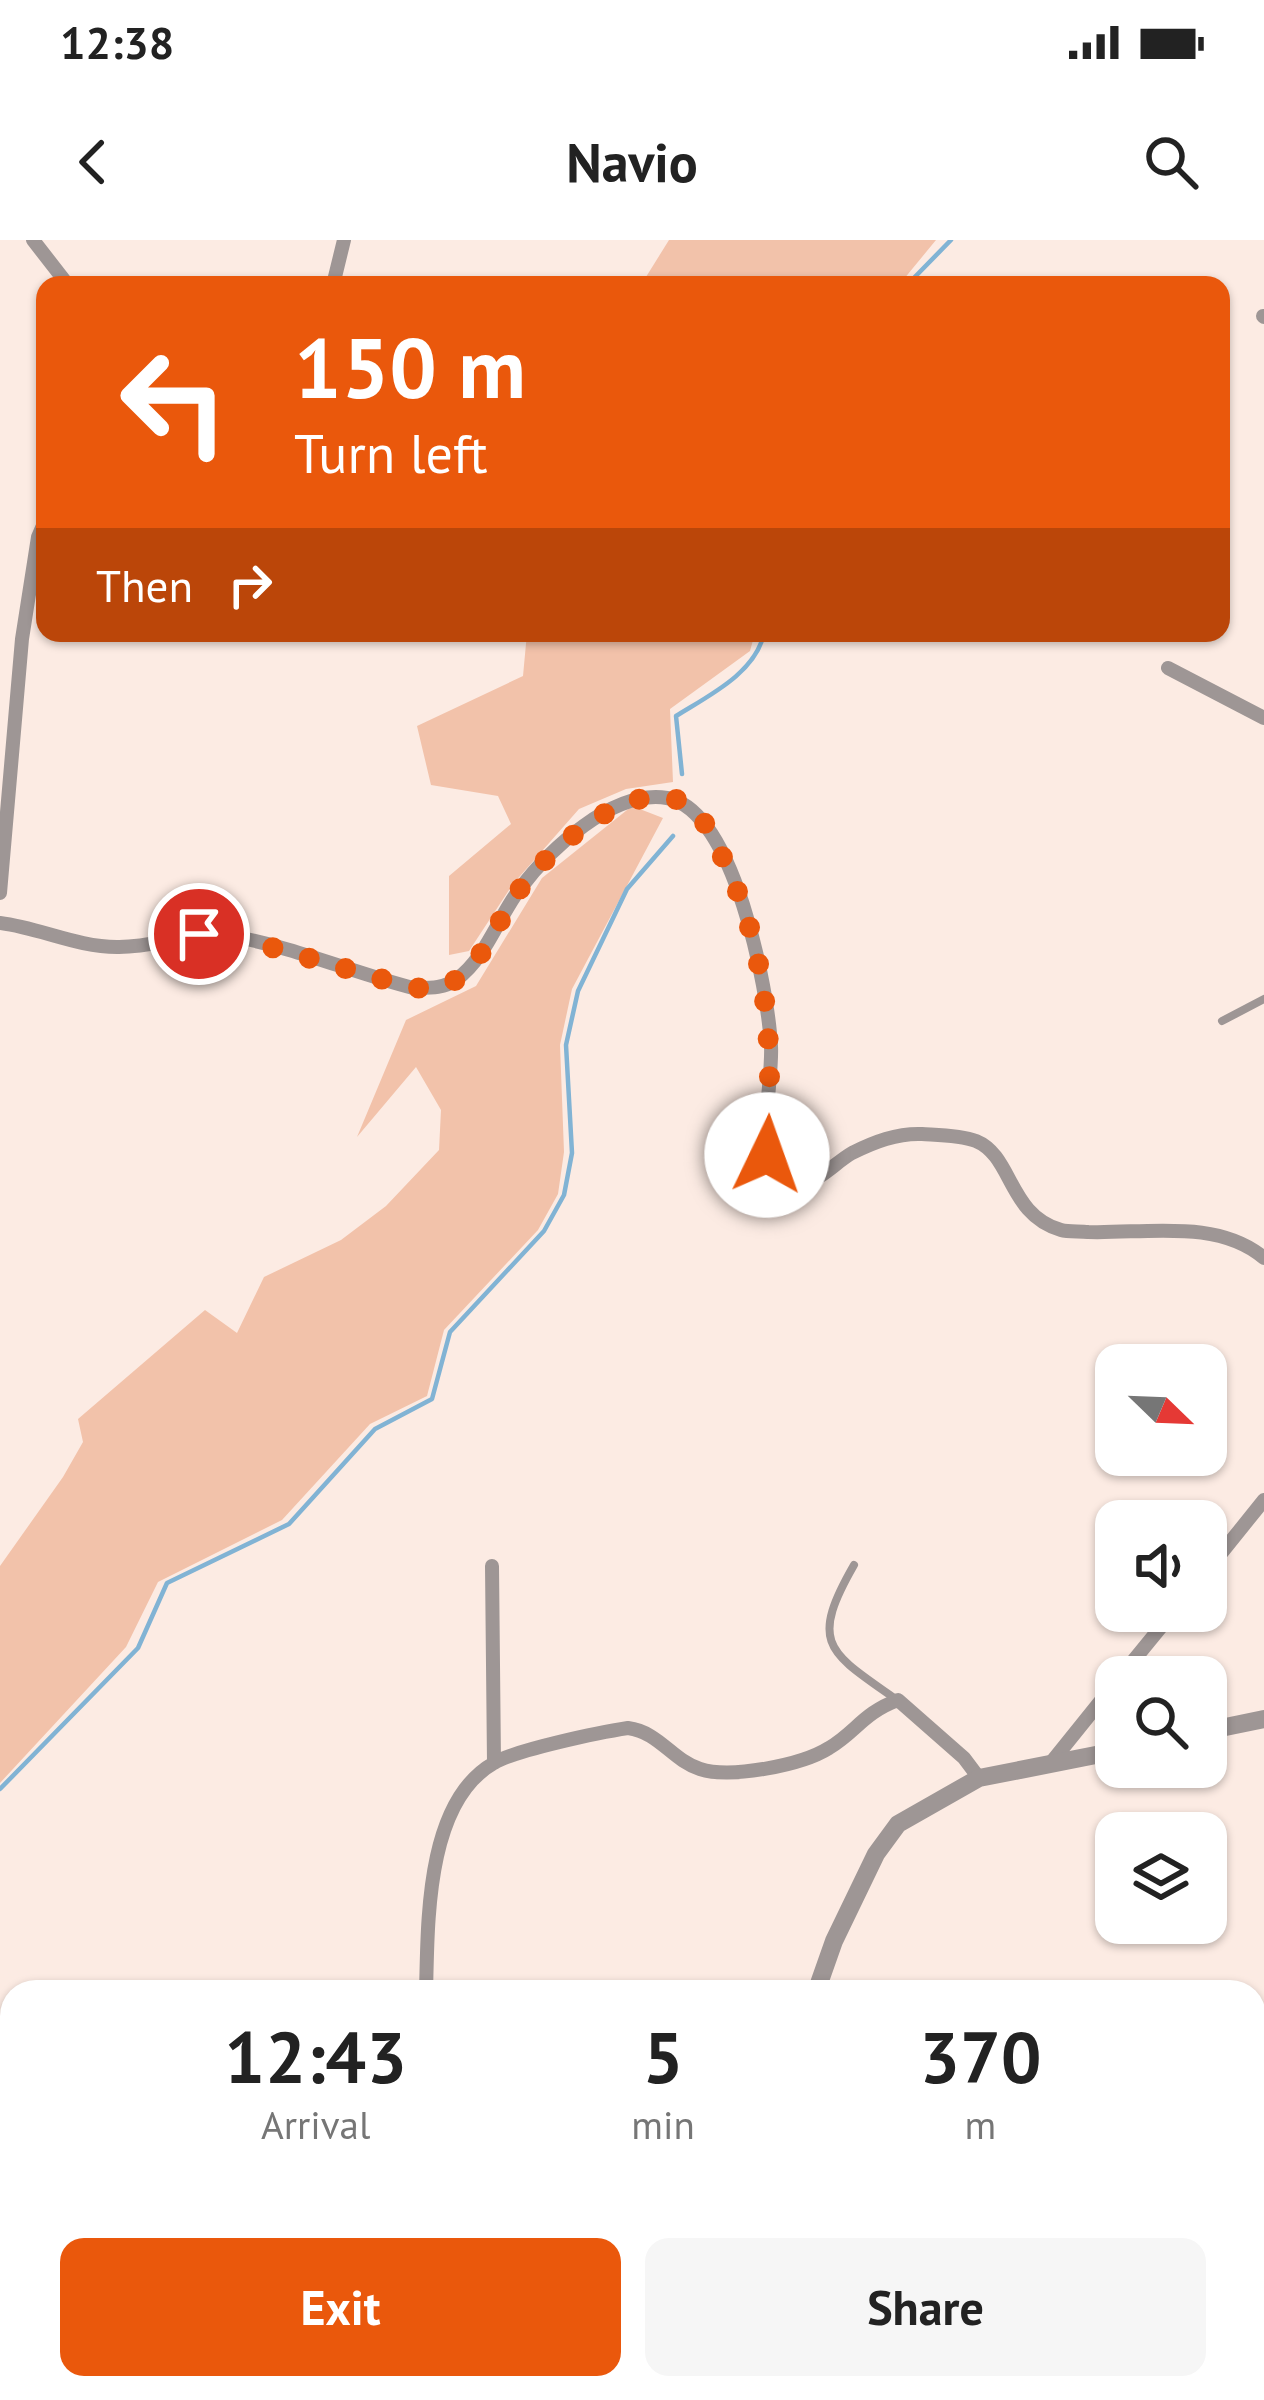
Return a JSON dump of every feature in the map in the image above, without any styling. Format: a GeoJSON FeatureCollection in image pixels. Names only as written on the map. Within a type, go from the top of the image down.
{"type":"FeatureCollection","features":[{"type":"Feature","properties":{"kind":"street"},"geometry":{"type":"LineString","coordinates":[[33,240],[61,276]]}},
{"type":"Feature","properties":{"kind":"street"},"geometry":{"type":"LineString","coordinates":[[335,276],[344,240]]}},
{"type":"Feature","properties":{"kind":"street"},"geometry":{"type":"LineString","coordinates":[[0,893],[20,661],[36,556]]}},
{"type":"Feature","properties":{"kind":"street"},"geometry":{"type":"LineString","coordinates":[[1168,668],[1264,718]]}},
{"type":"Feature","properties":{"kind":"street"},"geometry":{"type":"LineString","coordinates":[[0,923],[87,945],[121,948],[199,934],[232,936],[413,988],[441,988],[459,978],[519,890],[572,837],[604,814],[645,796],[672,798],[690,806],[703,821],[736,887],[757,953],[772,1048],[767,1155],[775,1172],[801,1185],[815,1182],[851,1154],[893,1136],[952,1137],[977,1142],[997,1156],[1012,1192],[1032,1214],[1060,1230],[1200,1233],[1229,1239],[1264,1258]]}},
{"type":"Feature","properties":{"kind":"street"},"geometry":{"type":"LineString","coordinates":[[1227,1546],[1264,1500]]}},
{"type":"Feature","properties":{"kind":"street"},"geometry":{"type":"LineString","coordinates":[[492,1566],[494,1762]]}},
{"type":"Feature","properties":{"kind":"street"},"geometry":{"type":"LineString","coordinates":[[1137,1656],[1157,1632]]}},
{"type":"Feature","properties":{"kind":"street"},"geometry":{"type":"LineString","coordinates":[[425,1980],[428,1888],[444,1833],[463,1793],[494,1762],[628,1728],[645,1730],[682,1760],[702,1769],[727,1772],[790,1764],[830,1748],[856,1723],[898,1700],[948,1743],[979,1778]]}},
{"type":"Feature","properties":{"kind":"street"},"geometry":{"type":"LineString","coordinates":[[1050,1763],[1095,1708]]}},
{"type":"Feature","properties":{"kind":"street"},"geometry":{"type":"LineString","coordinates":[[1227,1727],[1264,1719]]}},
{"type":"Feature","properties":{"kind":"street"},"geometry":{"type":"LineString","coordinates":[[820,1980],[876,1854],[898,1824],[979,1778],[1095,1755]]}},
{"type":"Feature","properties":{"kind":"lane"},"geometry":{"type":"LineString","coordinates":[[1222,1021],[1264,998]]}},
{"type":"Feature","properties":{"kind":"lane"},"geometry":{"type":"LineString","coordinates":[[854,1565],[829,1612],[834,1651],[898,1700]]}},
{"type":"Feature","properties":{"kind":"shaded area"},"geometry":{"type":"Polygon","coordinates":[[[669,240],[936,240],[906,276],[647,276],[669,240]]]}},
{"type":"Feature","properties":{"kind":"shaded area"},"geometry":{"type":"Polygon","coordinates":[[[526,642],[752,642],[750,651],[670,709],[673,782],[626,789],[579,809],[513,884],[469,951],[449,955],[449,876],[511,824],[498,796],[431,785],[417,726],[523,676],[526,642]]]}},
{"type":"Feature","properties":{"kind":"shaded area"},"geometry":{"type":"Polygon","coordinates":[[[632,806],[663,818],[572,989],[560,1045],[564,1152],[558,1194],[538,1230],[444,1330],[427,1396],[370,1424],[282,1520],[158,1582],[126,1647],[0,1783],[0,1566],[83,1442],[78,1419],[205,1310],[237,1333],[264,1277],[341,1240],[386,1206],[439,1150],[441,1110],[416,1067],[357,1137],[406,1020],[476,986],[542,878],[632,806]]]}},
{"type":"Feature","properties":{"kind":"waterway"},"geometry":{"type":"LineString","coordinates":[[916,276],[951,240]]}},
{"type":"Feature","properties":{"kind":"waterway"},"geometry":{"type":"LineString","coordinates":[[682,774],[676,716],[741,672],[761,642]]}},
{"type":"Feature","properties":{"kind":"waterway"},"geometry":{"type":"LineString","coordinates":[[0,1789],[138,1648],[167,1583],[289,1524],[375,1429],[432,1399],[450,1332],[544,1231],[564,1195],[572,1153],[566,1045],[578,991],[627,889],[673,836]]}},
{"type":"Feature","properties":{"kind":"route"},"geometry":{"type":"LineString","coordinates":[[199,934],[277,947],[413,988],[441,988],[459,978],[519,890],[572,837],[604,814],[645,796],[672,798],[690,806],[703,821],[736,887],[757,953],[772,1048],[767,1155]]}}]}
